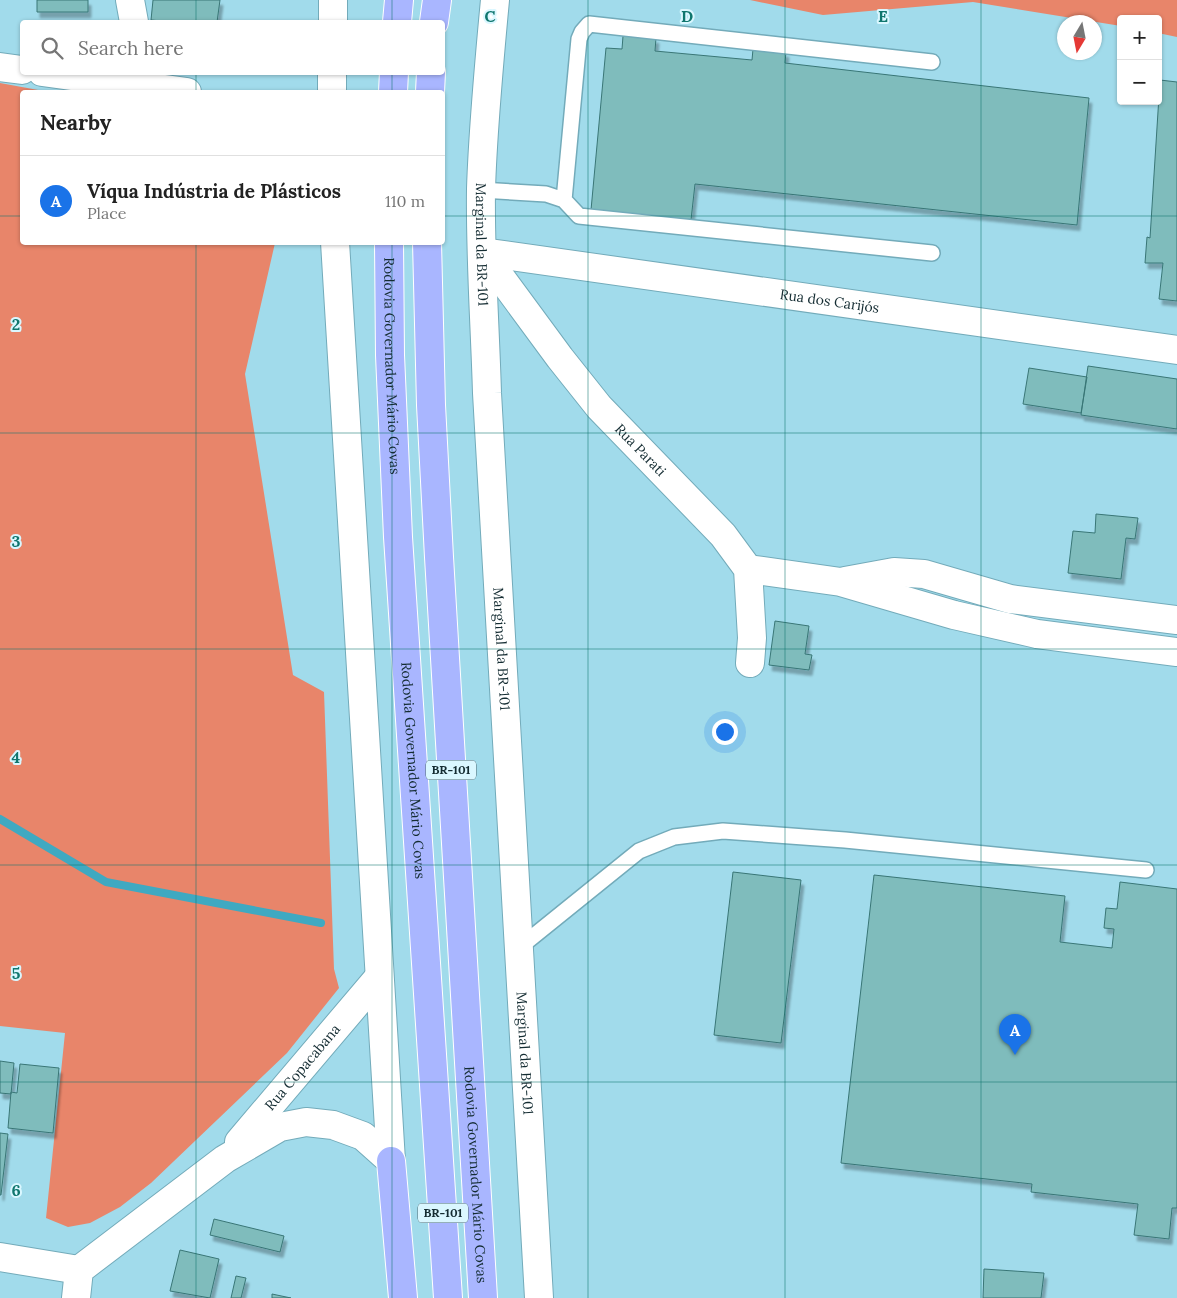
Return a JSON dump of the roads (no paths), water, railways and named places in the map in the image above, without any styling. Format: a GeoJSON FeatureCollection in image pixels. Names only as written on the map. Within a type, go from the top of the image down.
{"type":"FeatureCollection","features":[{"type":"Feature","properties":{"kind":"highway"},"geometry":{"type":"LineString","coordinates":[[397,20],[399,0]]}},
{"type":"Feature","properties":{"kind":"highway"},"geometry":{"type":"LineString","coordinates":[[434,20],[436,0]]}},
{"type":"Feature","properties":{"kind":"highway"},"geometry":{"type":"LineString","coordinates":[[393,90],[394,75]]}},
{"type":"Feature","properties":{"kind":"highway"},"geometry":{"type":"LineString","coordinates":[[430,90],[431,75]]}},
{"type":"Feature","properties":{"kind":"highway","name":"Rodovia Governador Mário Covas"},"geometry":{"type":"LineString","coordinates":[[390,245],[390,354],[398,537],[448,1298]]}},
{"type":"Feature","properties":{"kind":"highway","name":"Rodovia Governador Mário Covas"},"geometry":{"type":"LineString","coordinates":[[427,245],[431,396],[438,538],[483,1298]]}},
{"type":"Feature","properties":{"kind":"highway"},"geometry":{"type":"LineString","coordinates":[[391,1161],[403,1298]]}},
{"type":"Feature","properties":{"kind":"main road"},"geometry":{"type":"LineString","coordinates":[[130,0],[134,20]]}},
{"type":"Feature","properties":{"kind":"main road"},"geometry":{"type":"LineString","coordinates":[[333,20],[334,0]]}},
{"type":"Feature","properties":{"kind":"main road","name":"Marginal da BR-101"},"geometry":{"type":"LineString","coordinates":[[495,0],[481,190],[482,252],[487,393],[539,1298]]}},
{"type":"Feature","properties":{"kind":"main road"},"geometry":{"type":"LineString","coordinates":[[0,67],[20,70]]}},
{"type":"Feature","properties":{"kind":"main road"},"geometry":{"type":"LineString","coordinates":[[86,75],[131,78],[179,90]]}},
{"type":"Feature","properties":{"kind":"main road"},"geometry":{"type":"LineString","coordinates":[[332,75],[332,90]]}},
{"type":"Feature","properties":{"kind":"main road"},"geometry":{"type":"LineString","coordinates":[[335,245],[391,1161]]}},
{"type":"Feature","properties":{"kind":"main road","name":"Rua dos Carijós"},"geometry":{"type":"LineString","coordinates":[[482,252],[1177,350]]}},
{"type":"Feature","properties":{"kind":"main road","name":"Rua Parati"},"geometry":{"type":"LineString","coordinates":[[482,252],[560,358],[599,407],[723,535],[748,569]]}},
{"type":"Feature","properties":{"kind":"main road"},"geometry":{"type":"LineString","coordinates":[[750,663],[752,638],[748,569],[841,582],[1000,626],[1037,634],[1177,652]]}},
{"type":"Feature","properties":{"kind":"main road"},"geometry":{"type":"LineString","coordinates":[[841,582],[894,572],[924,574],[1010,598],[1177,620]]}},
{"type":"Feature","properties":{"kind":"main road","name":"Rua Copacabana"},"geometry":{"type":"LineString","coordinates":[[226,1159],[379,977]]}},
{"type":"Feature","properties":{"kind":"main road","name":"Rua Copacabana"},"geometry":{"type":"LineString","coordinates":[[79,1270],[226,1159],[280,1127],[306,1122],[334,1125],[363,1136],[391,1161]]}},
{"type":"Feature","properties":{"kind":"main road"},"geometry":{"type":"LineString","coordinates":[[0,1257],[79,1270],[76,1298]]}},
{"type":"Feature","properties":{"kind":"lane"},"geometry":{"type":"LineString","coordinates":[[564,200],[580,39],[582,32],[589,24],[932,62]]}},
{"type":"Feature","properties":{"kind":"lane"},"geometry":{"type":"LineString","coordinates":[[481,190],[546,194],[564,200],[579,216],[932,253]]}},
{"type":"Feature","properties":{"kind":"lane"},"geometry":{"type":"LineString","coordinates":[[520,947],[639,851],[674,837],[732,832],[845,840],[1146,870]]}},
{"type":"Feature","properties":{"kind":"waterway"},"geometry":{"type":"LineString","coordinates":[[0,819],[106,882],[321,923]]}},
{"type":"Feature","properties":{"kind":"place","name":"Víqua Indústria de Plásticos"},"geometry":{"type":"Point","coordinates":[1015,1055]}}]}
